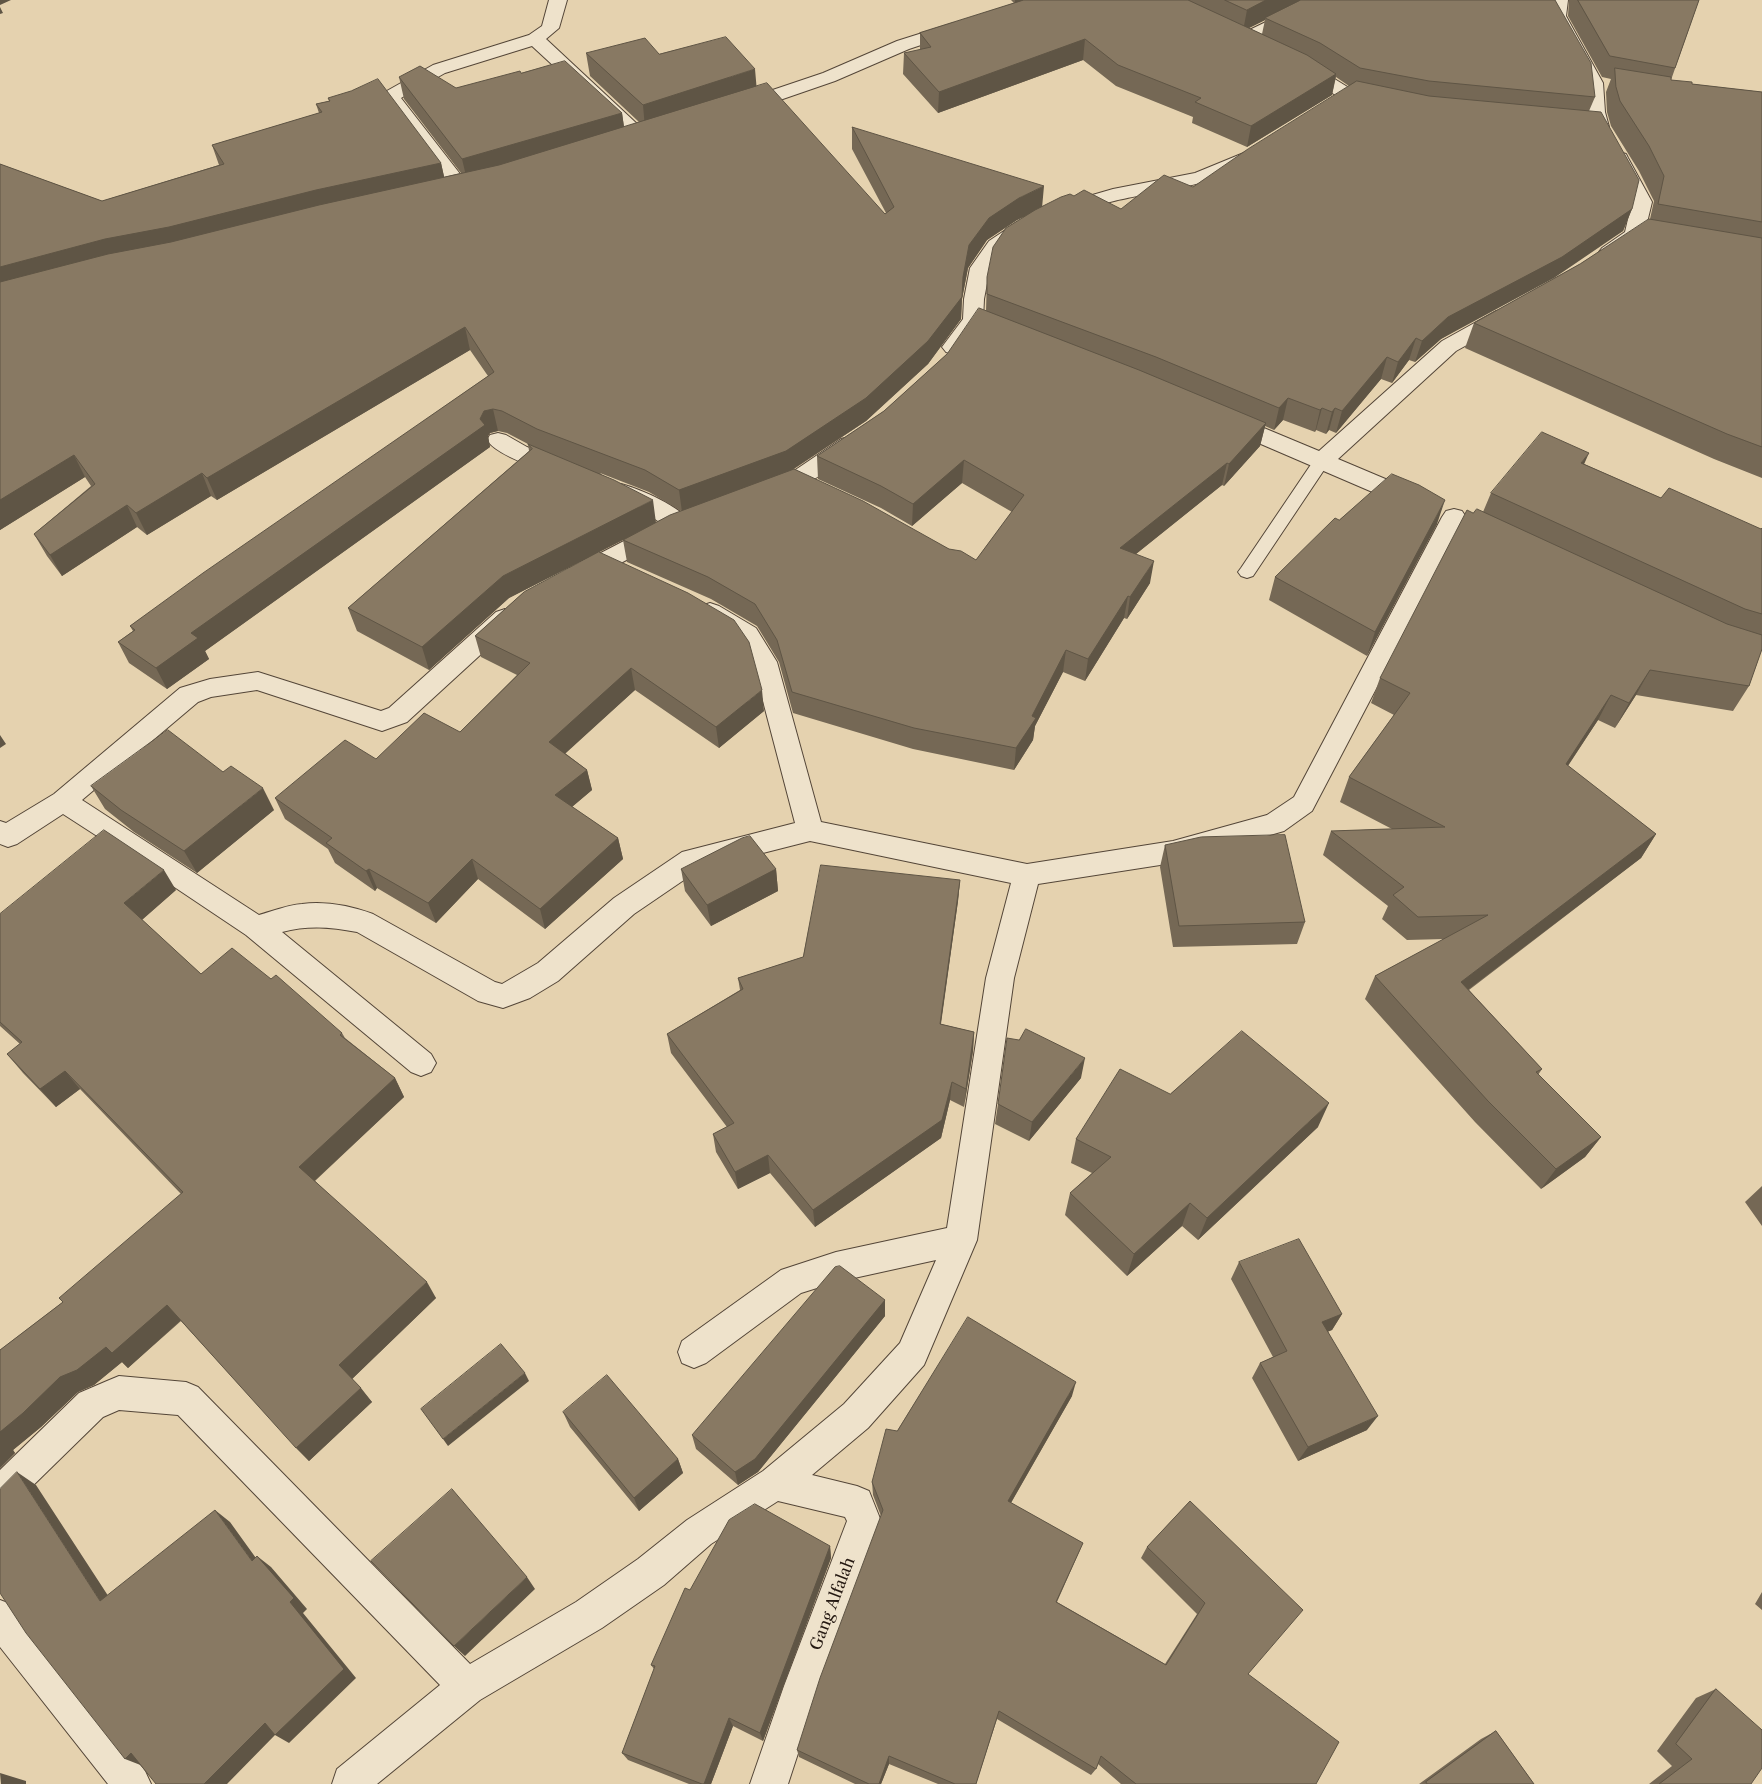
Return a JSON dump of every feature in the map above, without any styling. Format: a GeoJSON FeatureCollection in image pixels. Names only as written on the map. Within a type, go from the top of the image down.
{"type":"FeatureCollection","features":[{"type":"Feature","properties":{"kind":"street"},"geometry":{"type":"LineString","coordinates":[[461,188],[391,96],[439,69],[535,39],[550,28],[558,0]]}},
{"type":"Feature","properties":{"kind":"street"},"geometry":{"type":"LineString","coordinates":[[1559,0],[1557,16],[1603,85],[1596,112],[1600,127],[1627,172],[1642,202],[1643,237],[1593,264]]}},
{"type":"Feature","properties":{"kind":"street"},"geometry":{"type":"LineString","coordinates":[[1259,47],[1236,37],[1309,5]]}},
{"type":"Feature","properties":{"kind":"street"},"geometry":{"type":"LineString","coordinates":[[724,112],[830,77],[903,45],[968,23]]}},
{"type":"Feature","properties":{"kind":"street"},"geometry":{"type":"LineString","coordinates":[[535,39],[640,136]]}},
{"type":"Feature","properties":{"kind":"street"},"geometry":{"type":"LineString","coordinates":[[1284,58],[1309,70],[1348,99]]}},
{"type":"Feature","properties":{"kind":"street"},"geometry":{"type":"LineString","coordinates":[[1561,124],[1600,127]]}},
{"type":"Feature","properties":{"kind":"street"},"geometry":{"type":"LineString","coordinates":[[622,141],[659,130]]}},
{"type":"Feature","properties":{"kind":"street"},"geometry":{"type":"LineString","coordinates":[[942,363],[982,323],[974,298],[980,268],[996,245],[1025,226],[1052,213],[1112,195],[1179,182],[1236,165],[1268,145]]}},
{"type":"Feature","properties":{"kind":"street"},"geometry":{"type":"LineString","coordinates":[[1322,461],[1449,346],[1519,308]]}},
{"type":"Feature","properties":{"kind":"street"},"geometry":{"type":"LineString","coordinates":[[256,927],[302,915],[335,916],[362,922],[488,992],[503,996],[520,989],[548,972],[624,906],[692,860],[810,830],[1027,875],[1173,852],[1276,824],[1302,804],[1340,736],[1448,515],[1206,412]]}},
{"type":"Feature","properties":{"kind":"street"},"geometry":{"type":"LineString","coordinates":[[755,496],[796,480],[867,432]]}},
{"type":"Feature","properties":{"kind":"street"},"geometry":{"type":"LineString","coordinates":[[498,440],[533,458],[578,475]]}},
{"type":"Feature","properties":{"kind":"street"},"geometry":{"type":"LineString","coordinates":[[796,480],[821,492]]}},
{"type":"Feature","properties":{"kind":"street"},"geometry":{"type":"LineString","coordinates":[[560,584],[690,521],[605,486]]}},
{"type":"Feature","properties":{"kind":"street"},"geometry":{"type":"LineString","coordinates":[[602,562],[629,574]]}},
{"type":"Feature","properties":{"kind":"street"},"geometry":{"type":"LineString","coordinates":[[692,603],[746,634],[765,662],[810,830]]}},
{"type":"Feature","properties":{"kind":"street"},"geometry":{"type":"LineString","coordinates":[[3,837],[63,801],[189,695],[210,688],[258,681],[382,721],[398,715],[519,606]]}},
{"type":"Feature","properties":{"kind":"street"},"geometry":{"type":"LineString","coordinates":[[63,801],[256,927],[421,1063]]}},
{"type":"Feature","properties":{"kind":"street"},"geometry":{"type":"LineString","coordinates":[[350,1782],[467,1687],[589,1615],[651,1572],[699,1532],[775,1483],[856,1416],[912,1354],[961,1240],[1000,978],[1027,875]]}},
{"type":"Feature","properties":{"kind":"street"},"geometry":{"type":"LineString","coordinates":[[694,1352],[792,1281],[836,1267],[961,1240]]}},
{"type":"Feature","properties":{"kind":"street"},"geometry":{"type":"LineString","coordinates":[[0,1494],[91,1405],[119,1393],[186,1399],[467,1687]]}},
{"type":"Feature","properties":{"kind":"street","name":"Gang Alfalah"},"geometry":{"type":"LineString","coordinates":[[769,1784],[802,1686],[864,1521],[857,1503],[775,1483]]}},
{"type":"Feature","properties":{"kind":"street"},"geometry":{"type":"LineString","coordinates":[[7,1638],[132,1784]]}},
{"type":"Feature","properties":{"kind":"lane"},"geometry":{"type":"LineString","coordinates":[[1247,572],[1322,461]]}},
{"type":"Feature","properties":{"kind":"building"},"geometry":{"type":"Polygon","coordinates":[[[1024,0],[1188,0],[1307,55],[1336,74],[1251,126],[1195,102],[1201,98],[1118,65],[1085,39],[939,92],[904,53],[931,47],[920,33],[1024,0]]]}},
{"type":"Feature","properties":{"kind":"building"},"geometry":{"type":"Polygon","coordinates":[[[1225,0],[1266,0],[1247,10],[1225,0]]]}},
{"type":"Feature","properties":{"kind":"building"},"geometry":{"type":"Polygon","coordinates":[[[1301,0],[1555,0],[1591,63],[1595,97],[1429,81],[1360,68],[1320,43],[1265,18],[1301,0]]]}},
{"type":"Feature","properties":{"kind":"building"},"geometry":{"type":"Polygon","coordinates":[[[1578,0],[1699,0],[1675,68],[1610,56],[1578,0]]]}},
{"type":"Feature","properties":{"kind":"building"},"geometry":{"type":"Polygon","coordinates":[[[726,37],[755,69],[643,105],[586,53],[645,38],[659,54],[726,37]]]}},
{"type":"Feature","properties":{"kind":"building"},"geometry":{"type":"Polygon","coordinates":[[[565,61],[622,113],[462,159],[399,77],[420,66],[456,88],[565,61]]]}},
{"type":"Feature","properties":{"kind":"building"},"geometry":{"type":"Polygon","coordinates":[[[1615,68],[1671,77],[1671,80],[1692,82],[1692,84],[1762,92],[1762,222],[1658,204],[1664,176],[1649,146],[1620,101],[1616,87],[1615,68]]]}},
{"type":"Feature","properties":{"kind":"building"},"geometry":{"type":"Polygon","coordinates":[[[378,79],[441,163],[316,190],[169,227],[105,239],[0,267],[0,164],[102,201],[224,164],[212,145],[322,112],[316,104],[330,101],[328,98],[351,91],[378,79]]]}},
{"type":"Feature","properties":{"kind":"building"},"geometry":{"type":"Polygon","coordinates":[[[1357,81],[1429,96],[1601,112],[1639,180],[1632,209],[1562,257],[1448,317],[1422,341],[1416,338],[1398,362],[1387,357],[1342,411],[1335,408],[1332,412],[1322,408],[1320,410],[1288,398],[1279,408],[1156,357],[987,294],[987,277],[993,247],[1006,228],[1035,210],[1061,197],[1070,194],[1074,196],[1084,190],[1121,209],[1164,175],[1193,187],[1248,149],[1357,81]]]}},
{"type":"Feature","properties":{"kind":"building"},"geometry":{"type":"Polygon","coordinates":[[[767,83],[885,214],[894,207],[852,127],[1044,186],[1019,198],[989,218],[969,245],[963,277],[962,297],[928,341],[866,398],[786,451],[679,490],[645,470],[537,429],[502,411],[493,409],[484,411],[480,419],[485,425],[191,633],[198,638],[156,668],[118,642],[135,630],[130,626],[203,573],[494,372],[465,327],[207,478],[202,473],[136,513],[127,505],[50,555],[34,534],[95,484],[74,455],[0,500],[0,282],[108,254],[171,242],[319,205],[499,165],[767,83]]]}},
{"type":"Feature","properties":{"kind":"building"},"geometry":{"type":"Polygon","coordinates":[[[1649,219],[1762,238],[1762,447],[1727,434],[1474,323],[1580,264],[1649,219]]]}},
{"type":"Feature","properties":{"kind":"building"},"geometry":{"type":"Polygon","coordinates":[[[979,308],[1139,370],[1266,423],[1229,464],[1227,463],[1120,548],[1154,561],[1130,597],[1128,596],[1088,659],[1066,650],[1032,716],[1036,718],[1016,748],[914,728],[792,692],[777,640],[755,604],[708,577],[623,540],[670,515],[794,469],[863,501],[949,549],[961,551],[976,560],[1024,495],[964,460],[913,504],[881,486],[817,456],[884,411],[947,354],[979,308]]]}},
{"type":"Feature","properties":{"kind":"building"},"geometry":{"type":"Polygon","coordinates":[[[1542,432],[1589,453],[1581,463],[1661,498],[1669,488],[1762,528],[1762,614],[1745,609],[1491,493],[1542,432]]]}},
{"type":"Feature","properties":{"kind":"building"},"geometry":{"type":"Polygon","coordinates":[[[528,444],[614,480],[653,500],[503,576],[422,647],[348,608],[532,449],[528,444]]]}},
{"type":"Feature","properties":{"kind":"building"},"geometry":{"type":"Polygon","coordinates":[[[1392,474],[1419,485],[1445,500],[1375,632],[1275,577],[1335,518],[1339,520],[1392,474]]]}},
{"type":"Feature","properties":{"kind":"building"},"geometry":{"type":"Polygon","coordinates":[[[1477,509],[1727,624],[1762,635],[1762,649],[1749,686],[1650,670],[1629,703],[1611,695],[1566,764],[1656,834],[1461,982],[1542,1069],[1536,1072],[1601,1137],[1556,1169],[1488,1101],[1375,976],[1488,915],[1418,917],[1393,895],[1404,887],[1331,831],[1445,827],[1349,777],[1410,693],[1380,678],[1467,510],[1473,513],[1477,509]]]}},
{"type":"Feature","properties":{"kind":"building"},"geometry":{"type":"Polygon","coordinates":[[[599,552],[688,593],[734,620],[749,642],[762,690],[716,727],[631,668],[549,742],[587,770],[555,795],[618,838],[540,909],[472,859],[428,903],[369,869],[366,871],[326,843],[332,838],[275,798],[345,740],[376,759],[424,713],[460,732],[530,663],[475,636],[524,592],[599,552]]]}},
{"type":"Feature","properties":{"kind":"building"},"geometry":{"type":"Polygon","coordinates":[[[168,730],[223,772],[231,766],[263,788],[184,851],[121,810],[91,786],[168,730]]]}},
{"type":"Feature","properties":{"kind":"building"},"geometry":{"type":"Polygon","coordinates":[[[104,830],[164,870],[124,903],[201,974],[232,948],[271,979],[276,975],[342,1033],[340,1035],[395,1078],[299,1167],[427,1282],[339,1365],[361,1388],[296,1448],[167,1305],[112,1353],[106,1347],[77,1370],[60,1377],[23,1413],[0,1432],[0,1350],[63,1302],[59,1298],[183,1192],[65,1071],[40,1089],[7,1054],[22,1042],[0,1022],[0,914],[104,830]]]}},
{"type":"Feature","properties":{"kind":"building"},"geometry":{"type":"Polygon","coordinates":[[[1285,835],[1305,922],[1179,926],[1165,845],[1201,837],[1285,835]]]}},
{"type":"Feature","properties":{"kind":"building"},"geometry":{"type":"Polygon","coordinates":[[[750,836],[776,869],[707,905],[681,869],[742,838],[750,836]]]}},
{"type":"Feature","properties":{"kind":"building"},"geometry":{"type":"Polygon","coordinates":[[[821,865],[960,880],[940,1024],[974,1032],[966,1089],[952,1082],[942,1120],[813,1210],[768,1155],[735,1172],[713,1134],[734,1123],[667,1034],[743,989],[738,978],[803,957],[821,865]]]}},
{"type":"Feature","properties":{"kind":"building"},"geometry":{"type":"Polygon","coordinates":[[[1026,1029],[1085,1058],[1032,1122],[998,1104],[1007,1038],[1019,1040],[1026,1029]]]}},
{"type":"Feature","properties":{"kind":"building"},"geometry":{"type":"Polygon","coordinates":[[[1242,1031],[1329,1103],[1207,1218],[1190,1203],[1134,1254],[1070,1193],[1111,1157],[1076,1139],[1120,1069],[1170,1094],[1242,1031]]]}},
{"type":"Feature","properties":{"kind":"building"},"geometry":{"type":"Polygon","coordinates":[[[1299,1239],[1342,1314],[1322,1322],[1378,1416],[1308,1447],[1260,1363],[1287,1351],[1239,1262],[1299,1239]]]}},
{"type":"Feature","properties":{"kind":"building"},"geometry":{"type":"Polygon","coordinates":[[[840,1266],[885,1300],[755,1459],[735,1472],[692,1435],[835,1267],[840,1266]]]}},
{"type":"Feature","properties":{"kind":"building"},"geometry":{"type":"Polygon","coordinates":[[[968,1317],[1076,1382],[1008,1501],[1083,1543],[1056,1602],[1166,1665],[1205,1603],[1147,1547],[1190,1501],[1303,1610],[1248,1674],[1339,1742],[1316,1784],[1136,1784],[1101,1756],[1096,1769],[999,1711],[976,1784],[955,1784],[889,1756],[879,1784],[869,1784],[797,1750],[820,1678],[883,1510],[872,1482],[886,1429],[897,1431],[968,1317]]]}},
{"type":"Feature","properties":{"kind":"building"},"geometry":{"type":"Polygon","coordinates":[[[501,1344],[525,1373],[443,1439],[421,1409],[501,1344]]]}},
{"type":"Feature","properties":{"kind":"building"},"geometry":{"type":"Polygon","coordinates":[[[607,1375],[678,1459],[634,1498],[563,1412],[607,1375]]]}},
{"type":"Feature","properties":{"kind":"building"},"geometry":{"type":"Polygon","coordinates":[[[17,1472],[100,1601],[215,1510],[252,1561],[257,1556],[294,1598],[290,1602],[344,1669],[275,1735],[265,1723],[204,1784],[156,1784],[131,1753],[125,1759],[26,1633],[0,1593],[0,1489],[17,1472]]]}},
{"type":"Feature","properties":{"kind":"building"},"geometry":{"type":"Polygon","coordinates":[[[452,1489],[527,1577],[454,1646],[371,1561],[452,1489]]]}},
{"type":"Feature","properties":{"kind":"building"},"geometry":{"type":"Polygon","coordinates":[[[755,1504],[830,1546],[760,1733],[729,1718],[704,1784],[702,1784],[622,1753],[655,1666],[651,1665],[685,1588],[690,1590],[729,1520],[755,1504]]]}},
{"type":"Feature","properties":{"kind":"building"},"geometry":{"type":"Polygon","coordinates":[[[1716,1689],[1762,1730],[1762,1768],[1751,1784],[1659,1784],[1692,1759],[1676,1744],[1716,1689]]]}},
{"type":"Feature","properties":{"kind":"building"},"geometry":{"type":"Polygon","coordinates":[[[1496,1731],[1534,1784],[1427,1784],[1426,1782],[1496,1731]]]}}]}
